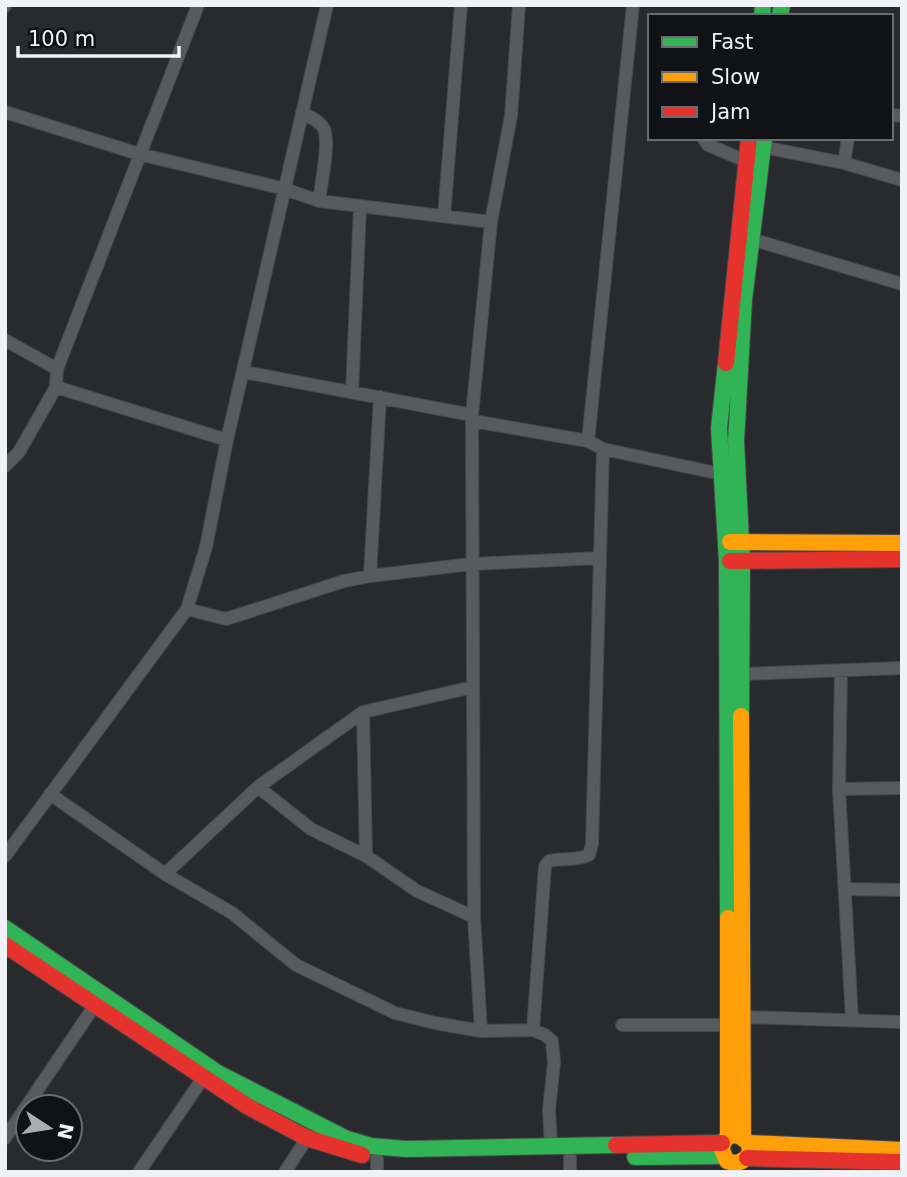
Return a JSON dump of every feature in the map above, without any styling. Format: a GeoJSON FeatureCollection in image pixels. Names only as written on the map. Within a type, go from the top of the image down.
{"type":"FeatureCollection","features":[{"type":"Feature","properties":{"kind":"street"},"geometry":{"type":"LineString","coordinates":[[5,466],[19,452],[56,387],[57,369],[198,5]]}},
{"type":"Feature","properties":{"kind":"street"},"geometry":{"type":"LineString","coordinates":[[5,856],[187,609],[206,547],[227,440],[327,5]]}},
{"type":"Feature","properties":{"kind":"street"},"geometry":{"type":"LineString","coordinates":[[444,216],[461,5]]}},
{"type":"Feature","properties":{"kind":"street"},"geometry":{"type":"LineString","coordinates":[[481,1031],[474,917],[471,564],[473,418],[491,222],[510,116],[519,5]]}},
{"type":"Feature","properties":{"kind":"street"},"geometry":{"type":"LineString","coordinates":[[588,441],[633,5]]}},
{"type":"Feature","properties":{"kind":"street"},"geometry":{"type":"LineString","coordinates":[[5,111],[139,154],[285,189],[319,201],[491,222]]}},
{"type":"Feature","properties":{"kind":"street"},"geometry":{"type":"LineString","coordinates":[[302,112],[319,122],[324,130],[325,146],[319,201]]}},
{"type":"Feature","properties":{"kind":"street"},"geometry":{"type":"LineString","coordinates":[[704,140],[708,145],[746,161]]}},
{"type":"Feature","properties":{"kind":"street"},"geometry":{"type":"LineString","coordinates":[[734,542],[721,474],[719,428],[749,140]]}},
{"type":"Feature","properties":{"kind":"street"},"geometry":{"type":"LineString","coordinates":[[844,163],[848,140]]}},
{"type":"Feature","properties":{"kind":"street"},"geometry":{"type":"LineString","coordinates":[[735,1154],[744,1017],[741,674],[734,542],[736,441],[738,381],[751,239],[764,143],[902,180]]}},
{"type":"Feature","properties":{"kind":"street"},"geometry":{"type":"LineString","coordinates":[[352,392],[360,207]]}},
{"type":"Feature","properties":{"kind":"street"},"geometry":{"type":"LineString","coordinates":[[751,239],[902,284]]}},
{"type":"Feature","properties":{"kind":"street"},"geometry":{"type":"LineString","coordinates":[[5,340],[57,369]]}},
{"type":"Feature","properties":{"kind":"street"},"geometry":{"type":"LineString","coordinates":[[244,372],[380,397],[588,441],[603,449],[721,474]]}},
{"type":"Feature","properties":{"kind":"street"},"geometry":{"type":"LineString","coordinates":[[56,387],[227,440]]}},
{"type":"Feature","properties":{"kind":"street"},"geometry":{"type":"LineString","coordinates":[[370,576],[380,397]]}},
{"type":"Feature","properties":{"kind":"street"},"geometry":{"type":"LineString","coordinates":[[533,1030],[545,866],[556,859],[582,859],[589,855],[593,845],[603,449]]}},
{"type":"Feature","properties":{"kind":"street"},"geometry":{"type":"LineString","coordinates":[[734,542],[902,543]]}},
{"type":"Feature","properties":{"kind":"street"},"geometry":{"type":"LineString","coordinates":[[187,609],[226,619],[344,581],[370,576],[471,564],[600,558]]}},
{"type":"Feature","properties":{"kind":"street"},"geometry":{"type":"LineString","coordinates":[[735,560],[902,559]]}},
{"type":"Feature","properties":{"kind":"street"},"geometry":{"type":"LineString","coordinates":[[735,560],[726,1025],[735,1154]]}},
{"type":"Feature","properties":{"kind":"street"},"geometry":{"type":"LineString","coordinates":[[741,674],[902,668]]}},
{"type":"Feature","properties":{"kind":"street"},"geometry":{"type":"LineString","coordinates":[[841,670],[839,789],[852,1019]]}},
{"type":"Feature","properties":{"kind":"street"},"geometry":{"type":"LineString","coordinates":[[165,874],[258,787],[363,712],[473,687]]}},
{"type":"Feature","properties":{"kind":"street"},"geometry":{"type":"LineString","coordinates":[[363,712],[366,856]]}},
{"type":"Feature","properties":{"kind":"street"},"geometry":{"type":"LineString","coordinates":[[258,787],[311,829],[366,856],[417,891],[474,917]]}},
{"type":"Feature","properties":{"kind":"street"},"geometry":{"type":"LineString","coordinates":[[839,789],[902,788]]}},
{"type":"Feature","properties":{"kind":"street"},"geometry":{"type":"LineString","coordinates":[[50,794],[165,874],[232,912],[296,965],[395,1013],[481,1031],[533,1030],[545,1035],[552,1041],[554,1062],[549,1110],[551,1146]]}},
{"type":"Feature","properties":{"kind":"street"},"geometry":{"type":"LineString","coordinates":[[846,889],[902,890]]}},
{"type":"Feature","properties":{"kind":"street"},"geometry":{"type":"LineString","coordinates":[[5,928],[218,1073],[348,1139],[371,1146],[551,1146],[902,1162]]}},
{"type":"Feature","properties":{"kind":"street"},"geometry":{"type":"LineString","coordinates":[[5,945],[247,1106],[307,1138],[377,1165],[570,1164],[735,1154],[902,1150]]}},
{"type":"Feature","properties":{"kind":"street"},"geometry":{"type":"LineString","coordinates":[[5,1138],[95,1005]]}},
{"type":"Feature","properties":{"kind":"street"},"geometry":{"type":"LineString","coordinates":[[744,1017],[902,1022]]}},
{"type":"Feature","properties":{"kind":"street"},"geometry":{"type":"LineString","coordinates":[[621,1025],[726,1025]]}},
{"type":"Feature","properties":{"kind":"street"},"geometry":{"type":"LineString","coordinates":[[139,1172],[202,1078]]}},
{"type":"Feature","properties":{"kind":"street"},"geometry":{"type":"LineString","coordinates":[[285,1172],[307,1138]]}},
{"type":"Feature","properties":{"kind":"traffic: fast"},"geometry":{"type":"LineString","coordinates":[[762,14],[763,5]]}},
{"type":"Feature","properties":{"kind":"traffic: fast"},"geometry":{"type":"LineString","coordinates":[[780,14],[782,5]]}},
{"type":"Feature","properties":{"kind":"traffic: fast"},"geometry":{"type":"LineString","coordinates":[[741,716],[742,560],[736,441],[744,300],[764,140]]}},
{"type":"Feature","properties":{"kind":"traffic: fast"},"geometry":{"type":"LineString","coordinates":[[726,363],[719,428],[727,561],[728,918]]}},
{"type":"Feature","properties":{"kind":"traffic: fast"},"geometry":{"type":"LineString","coordinates":[[5,928],[218,1073],[347,1139],[371,1146],[406,1149],[616,1145]]}},
{"type":"Feature","properties":{"kind":"traffic: fast"},"geometry":{"type":"LineString","coordinates":[[635,1157],[723,1156]]}},
{"type":"Feature","properties":{"kind":"traffic: slow"},"geometry":{"type":"LineString","coordinates":[[730,542],[902,543]]}},
{"type":"Feature","properties":{"kind":"traffic: slow"},"geometry":{"type":"LineString","coordinates":[[741,716],[743,1137]]}},
{"type":"Feature","properties":{"kind":"traffic: slow"},"geometry":{"type":"LineString","coordinates":[[728,918],[728,1136],[722,1148],[727,1161],[743,1161],[750,1153],[749,1143],[738,1135],[728,1136]]}},
{"type":"Feature","properties":{"kind":"traffic: slow"},"geometry":{"type":"LineString","coordinates":[[749,1143],[902,1150]]}},
{"type":"Feature","properties":{"kind":"traffic: jam"},"geometry":{"type":"LineString","coordinates":[[726,363],[749,140]]}},
{"type":"Feature","properties":{"kind":"traffic: jam"},"geometry":{"type":"LineString","coordinates":[[730,561],[902,559]]}},
{"type":"Feature","properties":{"kind":"traffic: jam"},"geometry":{"type":"LineString","coordinates":[[5,945],[247,1106],[307,1138],[362,1155]]}},
{"type":"Feature","properties":{"kind":"traffic: jam"},"geometry":{"type":"LineString","coordinates":[[616,1145],[722,1143]]}},
{"type":"Feature","properties":{"kind":"traffic: jam"},"geometry":{"type":"LineString","coordinates":[[747,1158],[902,1162]]}}]}
